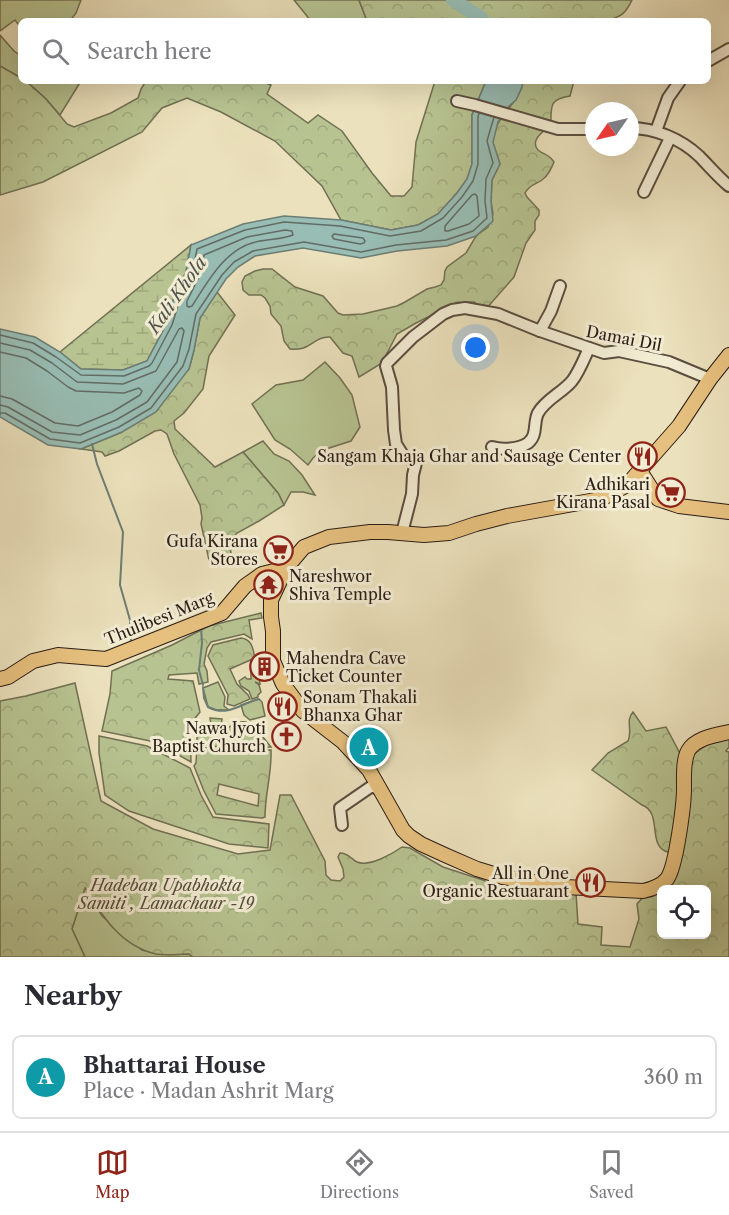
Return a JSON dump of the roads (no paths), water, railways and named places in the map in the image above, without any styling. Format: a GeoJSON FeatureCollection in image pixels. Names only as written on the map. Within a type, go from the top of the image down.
{"type":"FeatureCollection","features":[{"type":"Feature","properties":{"kind":"main road"},"geometry":{"type":"LineString","coordinates":[[729,355],[679,426],[640,471],[627,485],[601,499],[507,516],[449,533],[424,535],[402,532],[329,537],[304,547],[286,568],[271,600],[273,661],[283,684],[303,711],[344,742],[369,770],[398,823],[409,836],[429,848],[477,869],[503,877],[565,887],[653,890],[668,878],[673,868],[688,751],[709,736],[729,732]]}},
{"type":"Feature","properties":{"kind":"main road"},"geometry":{"type":"LineString","coordinates":[[640,471],[658,499]]}},
{"type":"Feature","properties":{"kind":"main road"},"geometry":{"type":"LineString","coordinates":[[627,485],[679,506],[729,512]]}},
{"type":"Feature","properties":{"kind":"main road","name":"Thulibesi Marg"},"geometry":{"type":"LineString","coordinates":[[0,679],[33,661],[58,655],[106,658],[222,613],[245,586],[262,574],[286,568]]}},
{"type":"Feature","properties":{"kind":"street"},"geometry":{"type":"LineString","coordinates":[[711,59],[729,49]]}},
{"type":"Feature","properties":{"kind":"street"},"geometry":{"type":"LineString","coordinates":[[656,131],[668,98],[678,84]]}},
{"type":"Feature","properties":{"kind":"street"},"geometry":{"type":"LineString","coordinates":[[457,101],[558,129],[585,129]]}},
{"type":"Feature","properties":{"kind":"street"},"geometry":{"type":"LineString","coordinates":[[639,129],[656,131],[682,143],[729,186]]}},
{"type":"Feature","properties":{"kind":"street"},"geometry":{"type":"LineString","coordinates":[[644,192],[670,138]]}},
{"type":"Feature","properties":{"kind":"street"},"geometry":{"type":"LineString","coordinates":[[540,331],[551,311],[560,286]]}},
{"type":"Feature","properties":{"kind":"street","name":"Damai Dil"},"geometry":{"type":"LineString","coordinates":[[402,532],[412,494],[416,463],[403,455],[396,444],[392,387],[386,366],[413,337],[443,314],[465,308],[498,314],[604,353],[619,351],[669,362],[710,380]]}},
{"type":"Feature","properties":{"kind":"street"},"geometry":{"type":"LineString","coordinates":[[492,447],[499,449],[520,447],[531,439],[535,432],[539,412],[551,398],[572,381],[589,348]]}},
{"type":"Feature","properties":{"kind":"street"},"geometry":{"type":"LineString","coordinates":[[342,825],[340,808],[372,786],[382,791]]}},
{"type":"Feature","properties":{"kind":"water"},"geometry":{"type":"Polygon","coordinates":[[[485,84],[522,84],[516,100],[498,122],[493,142],[500,164],[492,180],[493,221],[476,236],[447,246],[397,251],[361,258],[303,248],[255,256],[238,267],[226,279],[200,318],[189,369],[156,412],[122,432],[81,449],[48,445],[0,417],[0,329],[35,337],[60,352],[81,369],[123,370],[147,361],[167,323],[174,297],[186,272],[191,245],[243,224],[284,216],[341,220],[391,230],[418,225],[438,214],[467,179],[472,164],[472,115],[485,84]]]}},
{"type":"Feature","properties":{"kind":"waterway","name":"Kali Khola"},"geometry":{"type":"LineString","coordinates":[[453,0],[481,18]]}},
{"type":"Feature","properties":{"kind":"waterway"},"geometry":{"type":"LineString","coordinates":[[92,444],[97,464],[123,532],[120,585],[130,620],[131,644]]}},
{"type":"Feature","properties":{"kind":"waterway"},"geometry":{"type":"LineString","coordinates":[[201,627],[199,670],[203,685]]}},
{"type":"Feature","properties":{"kind":"waterway"},"geometry":{"type":"LineString","coordinates":[[203,687],[208,707],[215,710],[233,709],[258,699]]}},
{"type":"Feature","properties":{"kind":"place","name":"Sangam Khaja Ghar and Sausage Center"},"geometry":{"type":"Point","coordinates":[642,456]}},
{"type":"Feature","properties":{"kind":"place","name":"Adhikari Kirana Pasal"},"geometry":{"type":"Point","coordinates":[671,493]}},
{"type":"Feature","properties":{"kind":"place","name":"Gufa Kirana Stores"},"geometry":{"type":"Point","coordinates":[279,550]}},
{"type":"Feature","properties":{"kind":"place","name":"Nareshwor Shiva Temple"},"geometry":{"type":"Point","coordinates":[268,585]}},
{"type":"Feature","properties":{"kind":"place","name":"Mahendra Cave Ticket Counter"},"geometry":{"type":"Point","coordinates":[265,667]}},
{"type":"Feature","properties":{"kind":"place","name":"Sonam Thakali Bhanxa Ghar"},"geometry":{"type":"Point","coordinates":[282,706]}},
{"type":"Feature","properties":{"kind":"place","name":"Nawa Jyoti Baptist Church"},"geometry":{"type":"Point","coordinates":[287,737]}},
{"type":"Feature","properties":{"kind":"place","name":"Bhattarai House"},"geometry":{"type":"Point","coordinates":[369,747]}},
{"type":"Feature","properties":{"kind":"place","name":"All in One Organic Restuarant"},"geometry":{"type":"Point","coordinates":[590,882]}},
{"type":"Feature","properties":{"kind":"park label","name":"Hadeban Upabhokta Samiti , Lamachaur -19"},"geometry":{"type":"Point","coordinates":[166,894]}}]}
